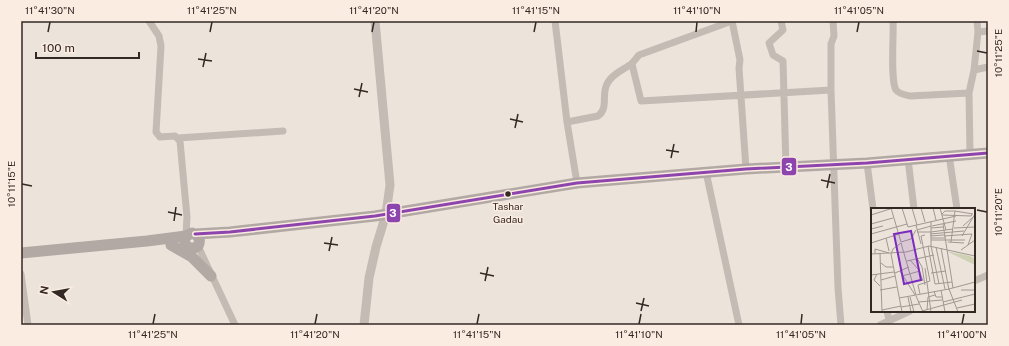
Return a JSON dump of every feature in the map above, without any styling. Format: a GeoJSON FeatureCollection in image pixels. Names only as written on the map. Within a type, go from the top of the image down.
{"type":"FeatureCollection","features":[{"type":"Feature","properties":{"kind":"main road"},"geometry":{"type":"LineString","coordinates":[[21,253],[189,237],[386,214],[577,183],[746,169],[867,163],[988,152]]}},
{"type":"Feature","properties":{"kind":"main road"},"geometry":{"type":"LineString","coordinates":[[189,237],[192,249],[230,232]]}},
{"type":"Feature","properties":{"kind":"main road"},"geometry":{"type":"LineString","coordinates":[[171,245],[189,237]]}},
{"type":"Feature","properties":{"kind":"main road"},"geometry":{"type":"LineString","coordinates":[[148,241],[171,245],[192,257],[211,276]]}},
{"type":"Feature","properties":{"kind":"street"},"geometry":{"type":"LineString","coordinates":[[149,21],[159,36],[161,46],[156,132],[160,137],[175,136],[178,138],[283,131]]}},
{"type":"Feature","properties":{"kind":"street"},"geometry":{"type":"LineString","coordinates":[[364,325],[371,270],[386,214],[390,185],[390,171],[375,21]]}},
{"type":"Feature","properties":{"kind":"street"},"geometry":{"type":"LineString","coordinates":[[555,21],[567,122],[577,183]]}},
{"type":"Feature","properties":{"kind":"street"},"geometry":{"type":"LineString","coordinates":[[567,122],[598,116],[604,105],[604,94],[607,83],[612,77],[632,64],[639,55],[732,21],[740,60],[739,68],[746,169]]}},
{"type":"Feature","properties":{"kind":"street"},"geometry":{"type":"LineString","coordinates":[[781,21],[783,30],[769,43],[773,55],[783,61],[786,168]]}},
{"type":"Feature","properties":{"kind":"street"},"geometry":{"type":"LineString","coordinates":[[833,21],[834,36],[831,44],[831,90],[841,325]]}},
{"type":"Feature","properties":{"kind":"street"},"geometry":{"type":"LineString","coordinates":[[893,21],[894,39],[892,50],[894,84],[896,90],[902,95],[910,96],[969,93]]}},
{"type":"Feature","properties":{"kind":"street"},"geometry":{"type":"LineString","coordinates":[[970,154],[969,93],[974,70],[978,32],[977,21]]}},
{"type":"Feature","properties":{"kind":"street"},"geometry":{"type":"LineString","coordinates":[[978,32],[988,31]]}},
{"type":"Feature","properties":{"kind":"street"},"geometry":{"type":"LineString","coordinates":[[632,64],[641,101],[831,90]]}},
{"type":"Feature","properties":{"kind":"street"},"geometry":{"type":"LineString","coordinates":[[974,70],[988,67]]}},
{"type":"Feature","properties":{"kind":"street"},"geometry":{"type":"LineString","coordinates":[[178,138],[180,141],[189,237]]}},
{"type":"Feature","properties":{"kind":"street"},"geometry":{"type":"LineString","coordinates":[[949,155],[957,208]]}},
{"type":"Feature","properties":{"kind":"street"},"geometry":{"type":"LineString","coordinates":[[908,159],[914,208]]}},
{"type":"Feature","properties":{"kind":"street"},"geometry":{"type":"LineString","coordinates":[[867,163],[873,208]]}},
{"type":"Feature","properties":{"kind":"street"},"geometry":{"type":"LineString","coordinates":[[706,172],[738,325]]}},
{"type":"Feature","properties":{"kind":"street"},"geometry":{"type":"LineString","coordinates":[[198,246],[235,325]]}},
{"type":"Feature","properties":{"kind":"street"},"geometry":{"type":"LineString","coordinates":[[21,274],[28,325]]}},
{"type":"Feature","properties":{"kind":"street"},"geometry":{"type":"LineString","coordinates":[[975,281],[988,275]]}},
{"type":"Feature","properties":{"kind":"street"},"geometry":{"type":"LineString","coordinates":[[888,312],[889,320]]}},
{"type":"Feature","properties":{"kind":"street"},"geometry":{"type":"LineString","coordinates":[[880,325],[908,312]]}},
{"type":"Feature","properties":{"kind":"transit line","name":"3"},"geometry":{"type":"LineString","coordinates":[[195,234],[230,232],[375,216],[577,183],[746,169],[867,163],[988,153]]}},
{"type":"Feature","properties":{"kind":"place","name":"Tashar Gadau"},"geometry":{"type":"Point","coordinates":[508,194]}}]}
